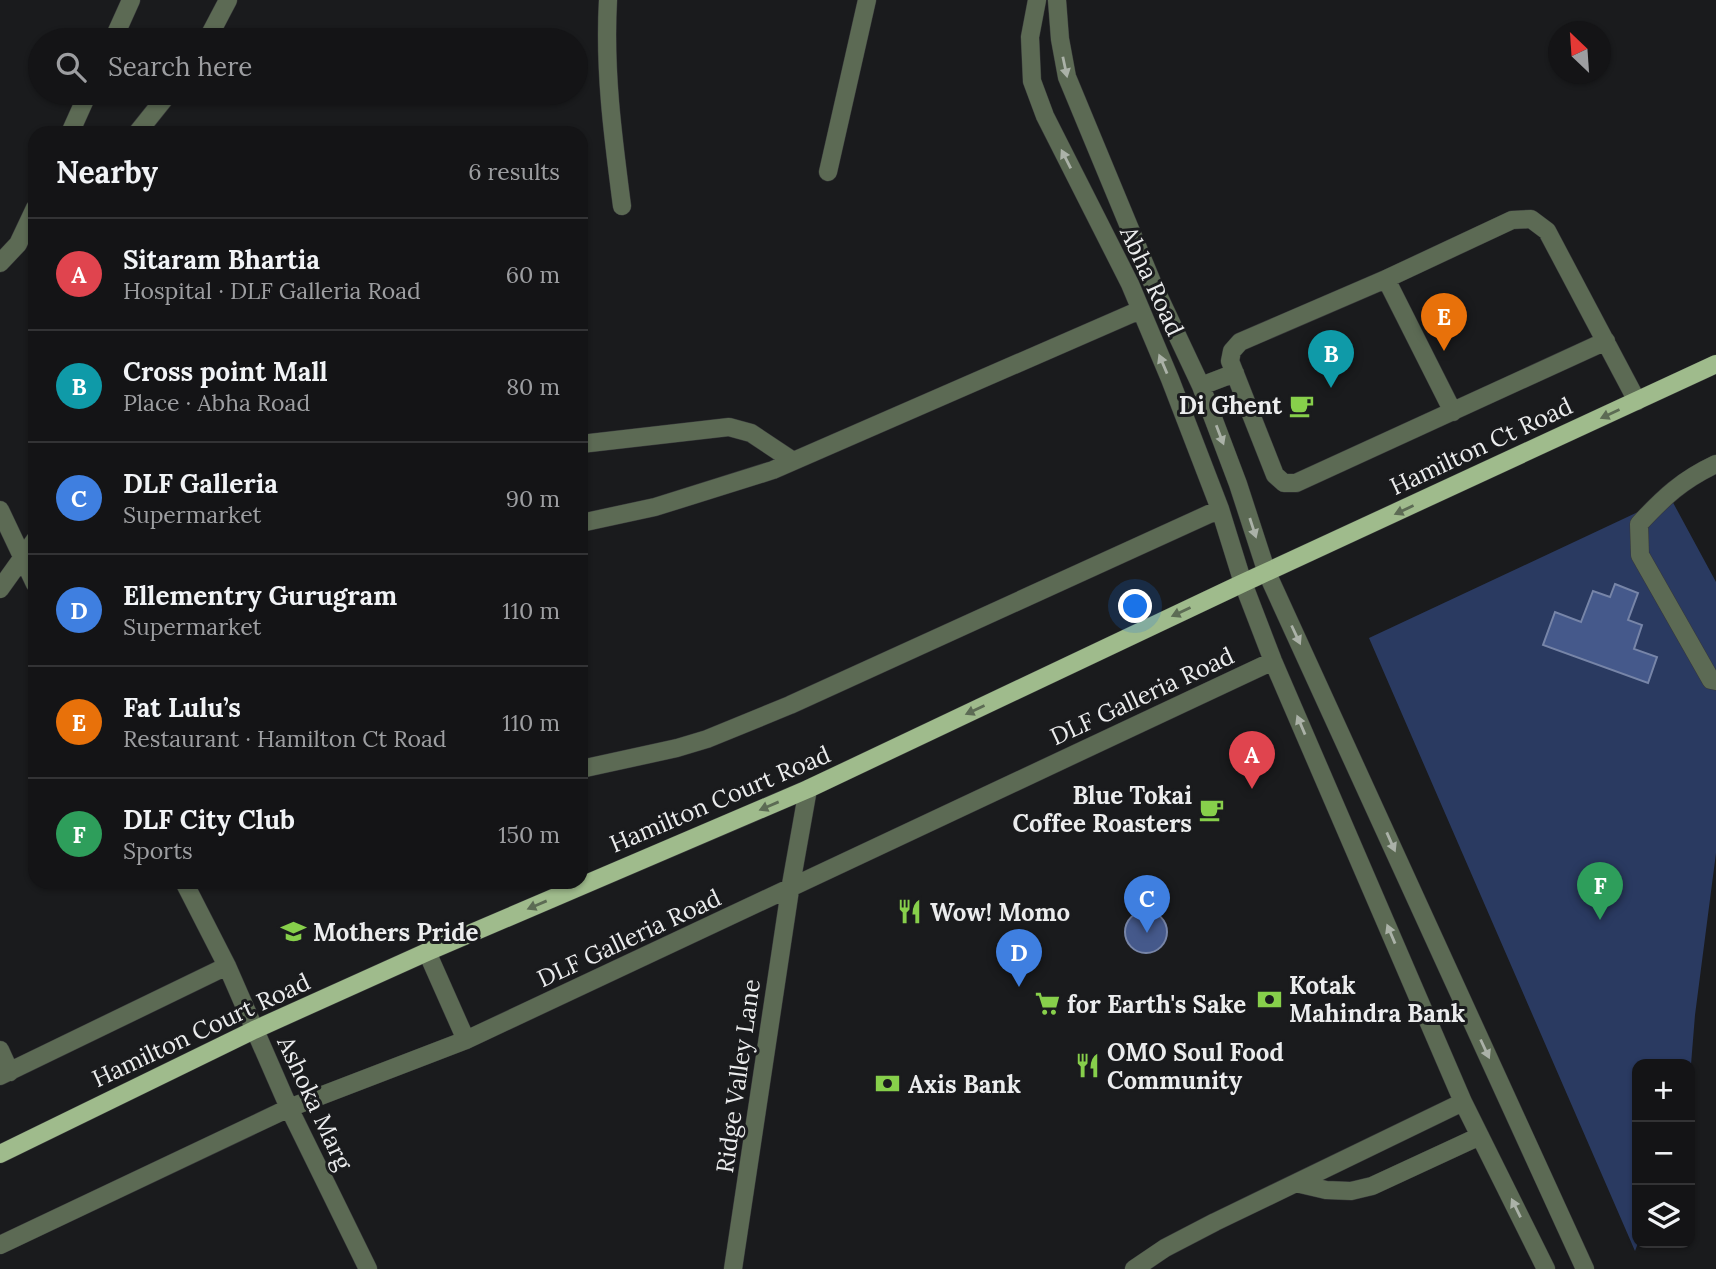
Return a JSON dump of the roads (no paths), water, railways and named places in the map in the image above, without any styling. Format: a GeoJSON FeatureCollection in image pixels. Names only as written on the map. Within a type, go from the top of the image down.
{"type":"FeatureCollection","features":[{"type":"Feature","properties":{"kind":"main road","name":"Hamilton Ct Road"},"geometry":{"type":"LineString","coordinates":[[1267,573],[1716,364]]}},
{"type":"Feature","properties":{"kind":"main road","name":"Hamilton Court Road"},"geometry":{"type":"LineString","coordinates":[[588,883],[808,789],[1267,573]]}},
{"type":"Feature","properties":{"kind":"main road","name":"Hamilton Court Road"},"geometry":{"type":"LineString","coordinates":[[0,1154],[254,1030],[574,889]]}},
{"type":"Feature","properties":{"kind":"street"},"geometry":{"type":"LineString","coordinates":[[118,28],[131,0]]}},
{"type":"Feature","properties":{"kind":"street"},"geometry":{"type":"LineString","coordinates":[[213,28],[228,0]]}},
{"type":"Feature","properties":{"kind":"street"},"geometry":{"type":"LineString","coordinates":[[608,0],[605,42],[609,111],[622,206]]}},
{"type":"Feature","properties":{"kind":"street"},"geometry":{"type":"LineString","coordinates":[[828,172],[867,0]]}},
{"type":"Feature","properties":{"kind":"street","name":"Abha Road"},"geometry":{"type":"LineString","coordinates":[[1037,0],[1030,37],[1032,80],[1045,116],[1130,284],[1220,509],[1243,583],[1273,661],[1463,1102],[1546,1269]]}},
{"type":"Feature","properties":{"kind":"street","name":"Abha Road"},"geometry":{"type":"LineString","coordinates":[[1057,0],[1067,77],[1152,282],[1201,386],[1238,484],[1267,573],[1585,1269]]}},
{"type":"Feature","properties":{"kind":"street"},"geometry":{"type":"LineString","coordinates":[[73,126],[83,105]]}},
{"type":"Feature","properties":{"kind":"street"},"geometry":{"type":"LineString","coordinates":[[143,126],[159,105]]}},
{"type":"Feature","properties":{"kind":"street"},"geometry":{"type":"LineString","coordinates":[[1606,341],[1296,483],[1284,483],[1275,475],[1230,361],[1232,351],[1240,342],[1386,279],[1512,220],[1531,219],[1547,231],[1606,341],[1637,401]]}},
{"type":"Feature","properties":{"kind":"street"},"geometry":{"type":"LineString","coordinates":[[0,262],[18,244],[28,223]]}},
{"type":"Feature","properties":{"kind":"street"},"geometry":{"type":"LineString","coordinates":[[1386,279],[1452,412]]}},
{"type":"Feature","properties":{"kind":"street"},"geometry":{"type":"LineString","coordinates":[[588,522],[656,508],[773,470],[1140,310]]}},
{"type":"Feature","properties":{"kind":"street"},"geometry":{"type":"LineString","coordinates":[[1201,386],[1235,373]]}},
{"type":"Feature","properties":{"kind":"street"},"geometry":{"type":"LineString","coordinates":[[588,443],[729,427],[751,433],[793,461]]}},
{"type":"Feature","properties":{"kind":"street"},"geometry":{"type":"LineString","coordinates":[[1716,464],[1697,473],[1667,494],[1639,524],[1640,555],[1711,680],[1716,681]]}},
{"type":"Feature","properties":{"kind":"street"},"geometry":{"type":"LineString","coordinates":[[588,767],[677,748],[739,726],[1220,509]]}},
{"type":"Feature","properties":{"kind":"street"},"geometry":{"type":"LineString","coordinates":[[0,510],[28,570]]}},
{"type":"Feature","properties":{"kind":"street"},"geometry":{"type":"LineString","coordinates":[[0,589],[28,548]]}},
{"type":"Feature","properties":{"kind":"street","name":"DLF Galleria Road"},"geometry":{"type":"LineString","coordinates":[[0,1245],[289,1108],[466,1040],[1273,661]]}},
{"type":"Feature","properties":{"kind":"street","name":"Ridge Valley Lane"},"geometry":{"type":"LineString","coordinates":[[733,1269],[790,890],[808,789]]}},
{"type":"Feature","properties":{"kind":"street","name":"Ashoka Marg"},"geometry":{"type":"LineString","coordinates":[[188,889],[227,966],[289,1108],[368,1269]]}},
{"type":"Feature","properties":{"kind":"street"},"geometry":{"type":"LineString","coordinates":[[427,952],[466,1040]]}},
{"type":"Feature","properties":{"kind":"street"},"geometry":{"type":"LineString","coordinates":[[0,1050],[5,1074],[227,966]]}},
{"type":"Feature","properties":{"kind":"street"},"geometry":{"type":"LineString","coordinates":[[1134,1269],[1165,1248],[1463,1102]]}},
{"type":"Feature","properties":{"kind":"street"},"geometry":{"type":"LineString","coordinates":[[1296,1183],[1326,1190],[1351,1191],[1372,1186],[1480,1136]]}},
{"type":"Feature","properties":{"kind":"place","name":"Fat Lulu’s"},"geometry":{"type":"Point","coordinates":[1444,351]}},
{"type":"Feature","properties":{"kind":"place","name":"Cross point Mall"},"geometry":{"type":"Point","coordinates":[1331,388]}},
{"type":"Feature","properties":{"kind":"place","name":"Di Ghent"},"geometry":{"type":"Point","coordinates":[1302,405]}},
{"type":"Feature","properties":{"kind":"place","name":"Sitaram Bhartia"},"geometry":{"type":"Point","coordinates":[1252,789]}},
{"type":"Feature","properties":{"kind":"place","name":"Blue Tokai Coffee Roasters"},"geometry":{"type":"Point","coordinates":[1212,809]}},
{"type":"Feature","properties":{"kind":"place","name":"Wow! Momo"},"geometry":{"type":"Point","coordinates":[910,912]}},
{"type":"Feature","properties":{"kind":"place","name":"DLF City Club"},"geometry":{"type":"Point","coordinates":[1600,920]}},
{"type":"Feature","properties":{"kind":"place","name":"Mothers Pride"},"geometry":{"type":"Point","coordinates":[293,932]}},
{"type":"Feature","properties":{"kind":"place","name":"DLF Galleria"},"geometry":{"type":"Point","coordinates":[1147,933]}},
{"type":"Feature","properties":{"kind":"place","name":"Ellementry Gurugram"},"geometry":{"type":"Point","coordinates":[1019,987]}},
{"type":"Feature","properties":{"kind":"place","name":"Kotak Mahindra Bank"},"geometry":{"type":"Point","coordinates":[1269,999]}},
{"type":"Feature","properties":{"kind":"place","name":"for Earth's Sake"},"geometry":{"type":"Point","coordinates":[1047,1004]}},
{"type":"Feature","properties":{"kind":"place","name":"OMO Soul Food Community"},"geometry":{"type":"Point","coordinates":[1087,1066]}},
{"type":"Feature","properties":{"kind":"place","name":"Axis Bank"},"geometry":{"type":"Point","coordinates":[888,1084]}}]}
